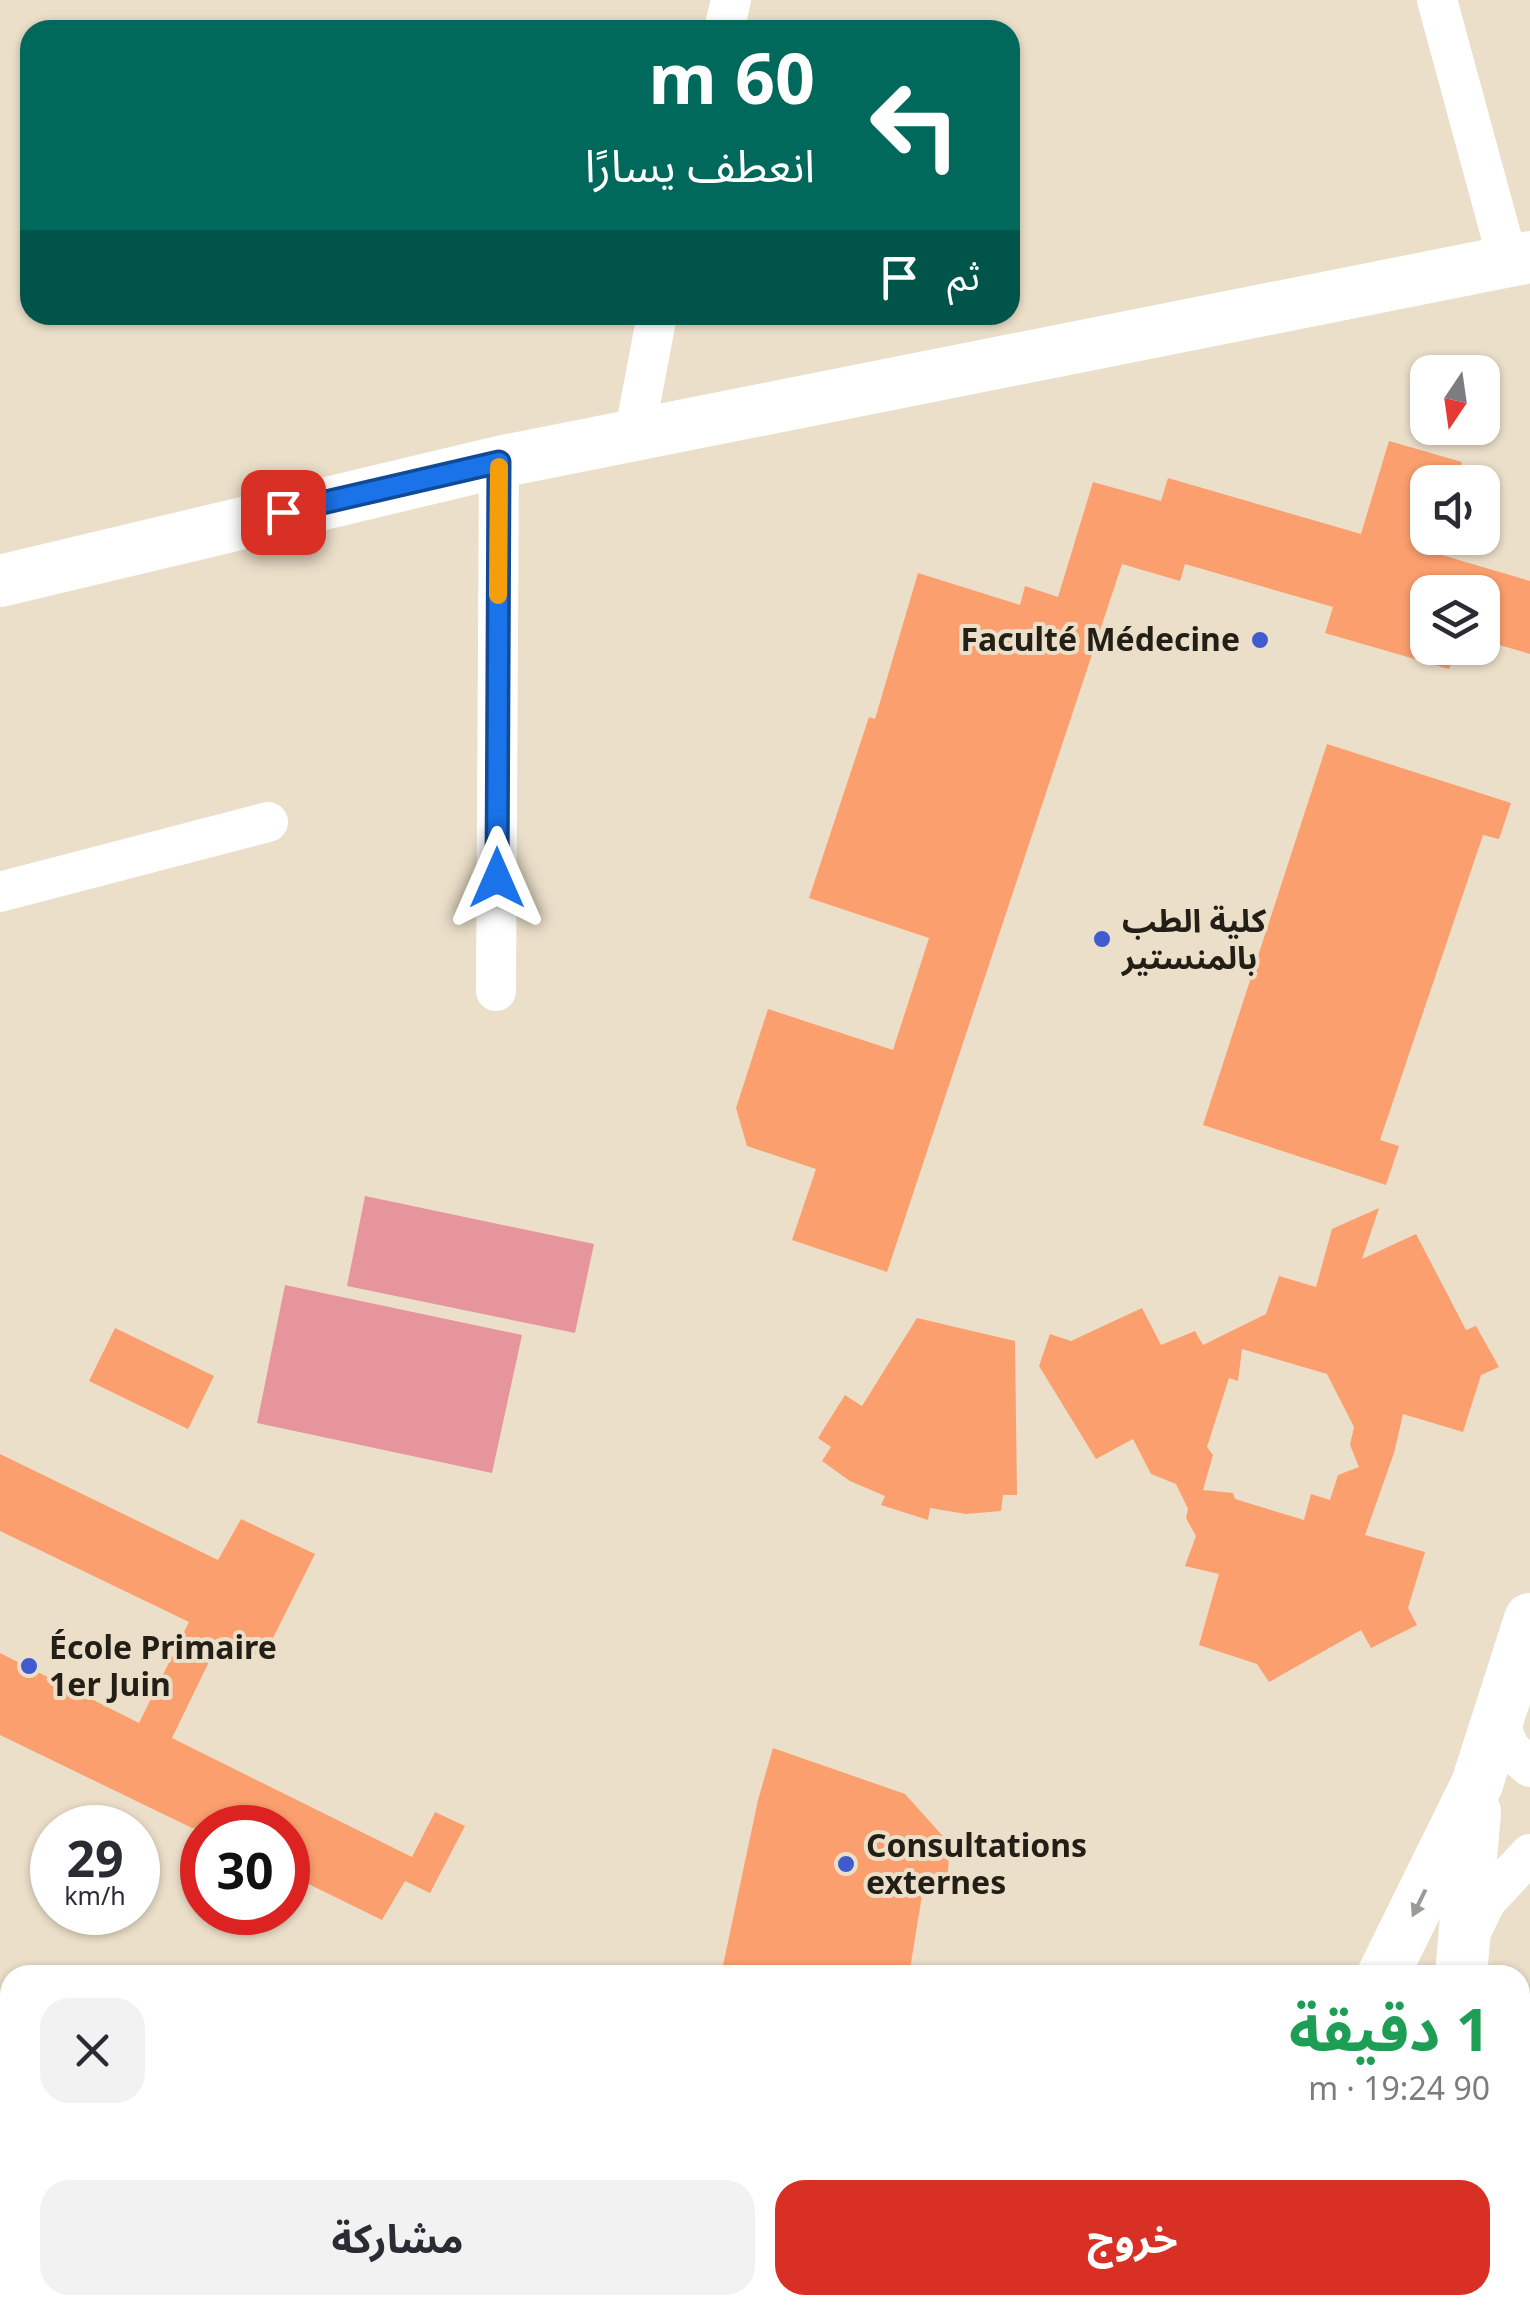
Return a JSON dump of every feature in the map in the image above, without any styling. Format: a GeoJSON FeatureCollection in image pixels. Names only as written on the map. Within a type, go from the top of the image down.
{"type":"FeatureCollection","features":[{"type":"Feature","properties":{"kind":"main road"},"geometry":{"type":"LineString","coordinates":[[0,580],[499,462],[1519,259]]}},
{"type":"Feature","properties":{"kind":"main road"},"geometry":{"type":"LineString","coordinates":[[1388,1965],[1478,1784],[1530,1620]]}},
{"type":"Feature","properties":{"kind":"main road"},"geometry":{"type":"LineString","coordinates":[[1462,1962],[1478,1784]]}},
{"type":"Feature","properties":{"kind":"street"},"geometry":{"type":"LineString","coordinates":[[1436,0],[1519,259]]}},
{"type":"Feature","properties":{"kind":"street"},"geometry":{"type":"LineString","coordinates":[[634,436],[655,325]]}},
{"type":"Feature","properties":{"kind":"street"},"geometry":{"type":"LineString","coordinates":[[496,991],[499,462]]}},
{"type":"Feature","properties":{"kind":"street"},"geometry":{"type":"LineString","coordinates":[[0,892],[268,822]]}},
{"type":"Feature","properties":{"kind":"street"},"geometry":{"type":"LineString","coordinates":[[1497,1719],[1510,1749],[1530,1767]]}},
{"type":"Feature","properties":{"kind":"street"},"geometry":{"type":"LineString","coordinates":[[1462,1962],[1486,1901],[1530,1854]]}},
{"type":"Feature","properties":{"kind":"shaded area"},"geometry":{"type":"Polygon","coordinates":[[[365,1196],[594,1244],[575,1333],[347,1286],[365,1196]]]}},
{"type":"Feature","properties":{"kind":"shaded area"},"geometry":{"type":"Polygon","coordinates":[[[285,1285],[522,1335],[492,1473],[257,1423],[285,1285]]]}},
{"type":"Feature","properties":{"kind":"building"},"geometry":{"type":"Polygon","coordinates":[[[1389,441],[1462,462],[1410,465],[1410,555],[1442,555],[1530,581],[1530,654],[1500,645],[1500,575],[1410,575],[1410,658],[1325,633],[1333,607],[1185,564],[1180,581],[1122,564],[887,1272],[792,1240],[816,1169],[747,1146],[736,1108],[768,1009],[893,1050],[929,938],[809,898],[869,717],[875,719],[918,573],[1020,605],[1025,586],[1058,597],[1093,482],[1161,501],[1168,478],[1361,534],[1389,441]]]}},
{"type":"Feature","properties":{"kind":"building"},"geometry":{"type":"Polygon","coordinates":[[[1327,744],[1511,803],[1499,839],[1483,835],[1380,1140],[1399,1146],[1386,1185],[1203,1125],[1327,744]]]}},
{"type":"Feature","properties":{"kind":"building"},"geometry":{"type":"Polygon","coordinates":[[[1379,1208],[1362,1259],[1416,1234],[1466,1330],[1476,1326],[1499,1367],[1481,1375],[1463,1432],[1403,1414],[1394,1453],[1365,1535],[1425,1552],[1408,1608],[1417,1625],[1371,1648],[1361,1630],[1269,1682],[1257,1664],[1199,1645],[1219,1574],[1185,1566],[1196,1536],[1176,1484],[1151,1474],[1133,1439],[1096,1459],[1039,1366],[1050,1334],[1071,1341],[1142,1308],[1161,1345],[1195,1331],[1203,1345],[1266,1314],[1279,1276],[1316,1287],[1332,1229],[1379,1208]],[[1242,1349],[1238,1381],[1229,1378],[1207,1447],[1213,1455],[1203,1490],[1233,1493],[1235,1499],[1304,1520],[1311,1494],[1330,1500],[1338,1475],[1359,1467],[1350,1445],[1354,1427],[1327,1374],[1242,1349]]]}},
{"type":"Feature","properties":{"kind":"building"},"geometry":{"type":"Polygon","coordinates":[[[917,1318],[1015,1341],[1017,1495],[1003,1495],[1001,1511],[966,1514],[930,1508],[928,1520],[881,1505],[885,1496],[850,1481],[822,1461],[831,1447],[818,1438],[845,1395],[862,1406],[917,1318]]]}},
{"type":"Feature","properties":{"kind":"building"},"geometry":{"type":"Polygon","coordinates":[[[115,1328],[214,1376],[188,1429],[89,1381],[115,1328]]]}},
{"type":"Feature","properties":{"kind":"building"},"geometry":{"type":"Polygon","coordinates":[[[0,1454],[218,1560],[241,1519],[315,1554],[263,1658],[220,1639],[172,1738],[307,1805],[180,1805],[180,1822],[160,1812],[160,1805],[145,1805],[0,1735],[0,1653],[139,1723],[189,1622],[0,1531],[0,1454]]]}},
{"type":"Feature","properties":{"kind":"building","name":"Consultations externes"},"geometry":{"type":"Polygon","coordinates":[[[773,1748],[905,1794],[950,1844],[947,1886],[924,1883],[911,1965],[723,1965],[773,1748]]]}},
{"type":"Feature","properties":{"kind":"building"},"geometry":{"type":"Polygon","coordinates":[[[310,1806],[412,1857],[435,1812],[465,1826],[430,1893],[405,1881],[382,1920],[310,1885],[310,1806]]]}},
{"type":"Feature","properties":{"kind":"slow traffic"},"geometry":{"type":"LineString","coordinates":[[498,595],[499,467]]}},
{"type":"Feature","properties":{"kind":"place","name":"Faculté Médecine"},"geometry":{"type":"Point","coordinates":[1260,640]}},
{"type":"Feature","properties":{"kind":"place","name":"كلية الطب بالمنستير"},"geometry":{"type":"Point","coordinates":[1102,939]}},
{"type":"Feature","properties":{"kind":"place","name":"École Primaire 1er Juin"},"geometry":{"type":"Point","coordinates":[29,1666]}},
{"type":"Feature","properties":{"kind":"place","name":"Consultations externes"},"geometry":{"type":"Point","coordinates":[846,1864]}},
{"type":"Feature","properties":{"kind":"route"},"geometry":{"type":"LineString","coordinates":[[283,512],[499,462],[497,878]]}}]}
